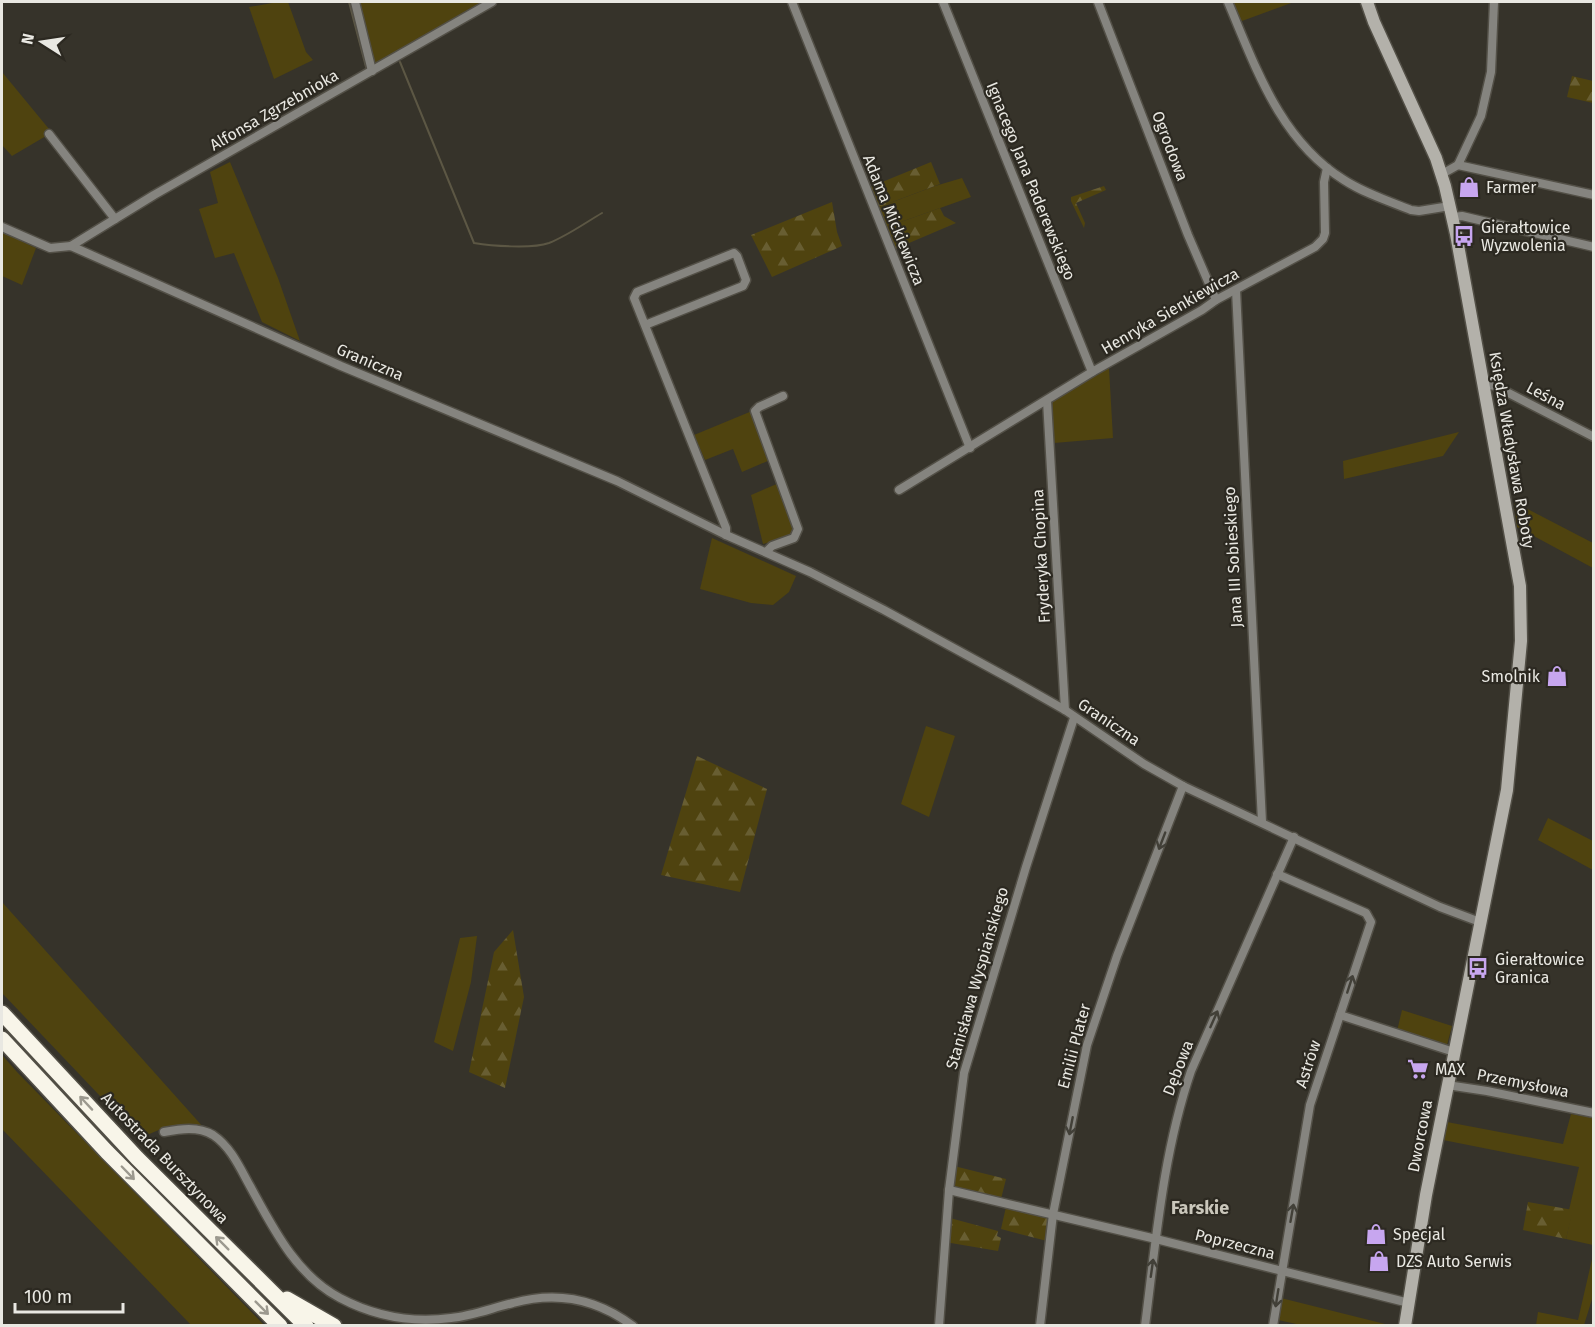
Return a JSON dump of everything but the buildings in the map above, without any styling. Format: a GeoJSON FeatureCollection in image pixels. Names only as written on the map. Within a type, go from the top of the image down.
{"type":"FeatureCollection","features":[{"type":"Feature","properties":{"kind":"highway","name":"Autostrada Bursztynowa"},"geometry":{"type":"LineString","coordinates":[[2,1013],[137,1158],[306,1326]]}},
{"type":"Feature","properties":{"kind":"highway"},"geometry":{"type":"LineString","coordinates":[[2,1039],[120,1165],[280,1326]]}},
{"type":"Feature","properties":{"kind":"highway"},"geometry":{"type":"LineString","coordinates":[[264,1285],[334,1326]]}},
{"type":"Feature","properties":{"kind":"main road","name":"Księdza Władysława Roboty"},"geometry":{"type":"LineString","coordinates":[[1367,2],[1442,174],[1452,211],[1520,586],[1521,641],[1507,790],[1480,921]]}},
{"type":"Feature","properties":{"kind":"main road","name":"Dworcowa"},"geometry":{"type":"LineString","coordinates":[[1406,1326],[1426,1196],[1480,921]]}},
{"type":"Feature","properties":{"kind":"street"},"geometry":{"type":"LineString","coordinates":[[355,2],[372,71]]}},
{"type":"Feature","properties":{"kind":"street","name":"Alfonsa Zgrzebnioka"},"geometry":{"type":"LineString","coordinates":[[71,246],[492,2]]}},
{"type":"Feature","properties":{"kind":"street","name":"Adama Mickiewicza"},"geometry":{"type":"LineString","coordinates":[[792,2],[970,448]]}},
{"type":"Feature","properties":{"kind":"street","name":"Ignacego Jana Paderewskiego"},"geometry":{"type":"LineString","coordinates":[[943,2],[1092,372]]}},
{"type":"Feature","properties":{"kind":"street","name":"Ogrodowa"},"geometry":{"type":"LineString","coordinates":[[1098,2],[1188,235],[1216,300]]}},
{"type":"Feature","properties":{"kind":"street"},"geometry":{"type":"LineString","coordinates":[[1228,2],[1266,92],[1296,139],[1327,168],[1357,187],[1411,210],[1452,211],[1462,216],[1593,247]]}},
{"type":"Feature","properties":{"kind":"street"},"geometry":{"type":"LineString","coordinates":[[1442,174],[1458,165],[1478,123],[1489,88],[1494,2]]}},
{"type":"Feature","properties":{"kind":"street"},"geometry":{"type":"LineString","coordinates":[[49,134],[115,219]]}},
{"type":"Feature","properties":{"kind":"street"},"geometry":{"type":"LineString","coordinates":[[1458,165],[1593,195]]}},
{"type":"Feature","properties":{"kind":"street","name":"Henryka Sienkiewicza"},"geometry":{"type":"LineString","coordinates":[[899,490],[1092,372],[1216,300],[1315,247],[1323,239],[1326,228],[1324,182],[1327,168]]}},
{"type":"Feature","properties":{"kind":"street","name":"Graniczna"},"geometry":{"type":"LineString","coordinates":[[2,227],[50,248],[71,246],[351,370],[616,481],[884,610],[1065,710],[1144,764],[1183,786],[1440,907],[1480,921]]}},
{"type":"Feature","properties":{"kind":"street"},"geometry":{"type":"LineString","coordinates":[[645,326],[743,286],[746,280],[737,256],[734,253],[637,292],[634,298],[645,326],[726,528],[726,535]]}},
{"type":"Feature","properties":{"kind":"street","name":"Jana III Sobieskiego"},"geometry":{"type":"LineString","coordinates":[[1236,290],[1262,822]]}},
{"type":"Feature","properties":{"kind":"street","name":"Leśna"},"geometry":{"type":"LineString","coordinates":[[1484,384],[1495,386],[1593,437]]}},
{"type":"Feature","properties":{"kind":"street"},"geometry":{"type":"LineString","coordinates":[[766,552],[772,546],[794,538],[798,529],[755,411],[783,396]]}},
{"type":"Feature","properties":{"kind":"street","name":"Fryderyka Chopina"},"geometry":{"type":"LineString","coordinates":[[1047,400],[1065,710]]}},
{"type":"Feature","properties":{"kind":"street","name":"Stanisława Wyspiańskiego"},"geometry":{"type":"LineString","coordinates":[[939,1326],[949,1190],[964,1073],[1074,718]]}},
{"type":"Feature","properties":{"kind":"street","name":"Emilii Plater"},"geometry":{"type":"LineString","coordinates":[[1040,1326],[1053,1214],[1092,1027],[1183,786]]}},
{"type":"Feature","properties":{"kind":"street","name":"Dębowa"},"geometry":{"type":"LineString","coordinates":[[1144,1326],[1171,1140],[1180,1102],[1191,1071],[1294,837]]}},
{"type":"Feature","properties":{"kind":"street","name":"Astrów"},"geometry":{"type":"LineString","coordinates":[[1273,1326],[1310,1105],[1371,922],[1366,913],[1277,874]]}},
{"type":"Feature","properties":{"kind":"street"},"geometry":{"type":"LineString","coordinates":[[1340,1015],[1454,1052]]}},
{"type":"Feature","properties":{"kind":"street","name":"Przemysłowa"},"geometry":{"type":"LineString","coordinates":[[1447,1085],[1593,1113]]}},
{"type":"Feature","properties":{"kind":"street"},"geometry":{"type":"LineString","coordinates":[[164,1132],[182,1129],[198,1130],[211,1134],[224,1144],[234,1156],[274,1231],[296,1262],[322,1286],[339,1298],[357,1306],[396,1318],[429,1320],[473,1314],[515,1302],[560,1297],[598,1305],[617,1313],[633,1326]]}},
{"type":"Feature","properties":{"kind":"street","name":"Poprzeczna"},"geometry":{"type":"LineString","coordinates":[[949,1190],[1409,1303]]}},
{"type":"Feature","properties":{"kind":"green space"},"geometry":{"type":"Polygon","coordinates":[[[288,2],[306,52],[313,60],[274,79],[249,7],[288,2]]]}},
{"type":"Feature","properties":{"kind":"green space"},"geometry":{"type":"Polygon","coordinates":[[[358,2],[481,2],[375,65],[358,2]]]}},
{"type":"Feature","properties":{"kind":"green space"},"geometry":{"type":"Polygon","coordinates":[[[1232,2],[1294,2],[1242,21],[1232,2]]]}},
{"type":"Feature","properties":{"kind":"green space"},"geometry":{"type":"Polygon","coordinates":[[[2,72],[49,129],[46,136],[12,156],[2,145],[2,72]]]}},
{"type":"Feature","properties":{"kind":"green space"},"geometry":{"type":"Polygon","coordinates":[[[1572,76],[1593,81],[1593,103],[1567,97],[1572,76]]]}},
{"type":"Feature","properties":{"kind":"green space"},"geometry":{"type":"Polygon","coordinates":[[[230,162],[278,278],[300,341],[262,322],[234,253],[215,258],[199,209],[218,203],[210,172],[230,162]]]}},
{"type":"Feature","properties":{"kind":"green space"},"geometry":{"type":"Polygon","coordinates":[[[931,162],[940,184],[879,207],[870,187],[931,162]]]}},
{"type":"Feature","properties":{"kind":"green space"},"geometry":{"type":"Polygon","coordinates":[[[962,178],[971,197],[887,227],[879,207],[962,178]]]}},
{"type":"Feature","properties":{"kind":"green space"},"geometry":{"type":"Polygon","coordinates":[[[1104,186],[1106,190],[1076,203],[1085,223],[1084,228],[1071,197],[1104,186]]]}},
{"type":"Feature","properties":{"kind":"green space"},"geometry":{"type":"Polygon","coordinates":[[[832,202],[842,246],[772,277],[751,235],[832,202]]]}},
{"type":"Feature","properties":{"kind":"green space"},"geometry":{"type":"Polygon","coordinates":[[[940,208],[944,216],[956,223],[895,249],[887,227],[940,208]]]}},
{"type":"Feature","properties":{"kind":"green space"},"geometry":{"type":"Polygon","coordinates":[[[2,232],[36,248],[22,285],[2,276],[2,232]]]}},
{"type":"Feature","properties":{"kind":"green space"},"geometry":{"type":"Polygon","coordinates":[[[1109,368],[1113,438],[1054,443],[1052,401],[1109,368]]]}},
{"type":"Feature","properties":{"kind":"green space"},"geometry":{"type":"Polygon","coordinates":[[[752,411],[770,460],[742,472],[733,449],[705,460],[694,435],[752,411]]]}},
{"type":"Feature","properties":{"kind":"green space"},"geometry":{"type":"Polygon","coordinates":[[[1459,432],[1443,456],[1344,479],[1343,461],[1459,432]]]}},
{"type":"Feature","properties":{"kind":"green space"},"geometry":{"type":"Polygon","coordinates":[[[779,483],[794,530],[792,536],[763,544],[751,495],[779,483]]]}},
{"type":"Feature","properties":{"kind":"green space"},"geometry":{"type":"Polygon","coordinates":[[[1514,502],[1593,543],[1593,568],[1517,527],[1514,502]]]}},
{"type":"Feature","properties":{"kind":"green space"},"geometry":{"type":"Polygon","coordinates":[[[712,538],[796,576],[789,592],[773,605],[751,603],[700,589],[712,538]]]}},
{"type":"Feature","properties":{"kind":"green space"},"geometry":{"type":"Polygon","coordinates":[[[926,726],[955,736],[929,817],[901,804],[926,726]]]}},
{"type":"Feature","properties":{"kind":"green space"},"geometry":{"type":"Polygon","coordinates":[[[697,756],[767,789],[740,892],[661,875],[697,756]]]}},
{"type":"Feature","properties":{"kind":"green space"},"geometry":{"type":"Polygon","coordinates":[[[1548,818],[1593,841],[1593,870],[1538,840],[1548,818]]]}},
{"type":"Feature","properties":{"kind":"green space"},"geometry":{"type":"Polygon","coordinates":[[[2,902],[204,1128],[190,1125],[168,1126],[140,1138],[2,993],[2,902]]]}},
{"type":"Feature","properties":{"kind":"green space"},"geometry":{"type":"Polygon","coordinates":[[[513,930],[524,997],[505,1088],[469,1072],[494,952],[513,930]]]}},
{"type":"Feature","properties":{"kind":"green space"},"geometry":{"type":"Polygon","coordinates":[[[477,936],[471,982],[453,1051],[434,1042],[460,938],[477,936]]]}},
{"type":"Feature","properties":{"kind":"green space"},"geometry":{"type":"Polygon","coordinates":[[[1402,1010],[1452,1026],[1447,1045],[1397,1031],[1402,1010]]]}},
{"type":"Feature","properties":{"kind":"green space"},"geometry":{"type":"Polygon","coordinates":[[[2,1055],[264,1325],[191,1325],[2,1129],[2,1055]]]}},
{"type":"Feature","properties":{"kind":"green space"},"geometry":{"type":"Polygon","coordinates":[[[1571,1114],[1593,1118],[1593,1245],[1566,1239],[1572,1211],[1569,1210],[1579,1167],[1443,1140],[1447,1122],[1563,1144],[1571,1114]]]}},
{"type":"Feature","properties":{"kind":"green space"},"geometry":{"type":"Polygon","coordinates":[[[954,1166],[1006,1179],[1001,1199],[951,1188],[954,1166]]]}},
{"type":"Feature","properties":{"kind":"green space"},"geometry":{"type":"Polygon","coordinates":[[[1528,1202],[1573,1210],[1566,1239],[1523,1230],[1528,1202]]]}},
{"type":"Feature","properties":{"kind":"green space"},"geometry":{"type":"Polygon","coordinates":[[[1006,1207],[1049,1219],[1047,1241],[1001,1229],[1006,1207]]]}},
{"type":"Feature","properties":{"kind":"green space"},"geometry":{"type":"Polygon","coordinates":[[[950,1218],[998,1231],[997,1236],[1001,1238],[998,1251],[945,1242],[950,1218]]]}},
{"type":"Feature","properties":{"kind":"green space"},"geometry":{"type":"Polygon","coordinates":[[[1593,1255],[1593,1296],[1584,1325],[1536,1325],[1538,1312],[1578,1320],[1593,1255]]]}},
{"type":"Feature","properties":{"kind":"green space"},"geometry":{"type":"Polygon","coordinates":[[[1281,1298],[1389,1325],[1301,1325],[1278,1320],[1281,1298]]]}},
{"type":"Feature","properties":{"kind":"waterway"},"geometry":{"type":"LineString","coordinates":[[349,2],[366,67]]}},
{"type":"Feature","properties":{"kind":"waterway"},"geometry":{"type":"LineString","coordinates":[[400,62],[474,243],[512,246],[542,245],[562,237],[602,213]]}},
{"type":"Feature","properties":{"kind":"place","name":"Farmer"},"geometry":{"type":"Point","coordinates":[1469,187]}},
{"type":"Feature","properties":{"kind":"place","name":"Gierałtowice Wyzwolenia"},"geometry":{"type":"Point","coordinates":[1464,236]}},
{"type":"Feature","properties":{"kind":"place","name":"Smolnik"},"geometry":{"type":"Point","coordinates":[1557,676]}},
{"type":"Feature","properties":{"kind":"place","name":"Gierałtowice Granica"},"geometry":{"type":"Point","coordinates":[1478,968]}},
{"type":"Feature","properties":{"kind":"place","name":"MAX"},"geometry":{"type":"Point","coordinates":[1418,1069]}},
{"type":"Feature","properties":{"kind":"place","name":"Specjal"},"geometry":{"type":"Point","coordinates":[1376,1234]}},
{"type":"Feature","properties":{"kind":"place","name":"DZS Auto Serwis"},"geometry":{"type":"Point","coordinates":[1379,1261]}},
{"type":"Feature","properties":{"kind":"district","name":"Farskie"},"geometry":{"type":"Point","coordinates":[1200,1208]}}]}
